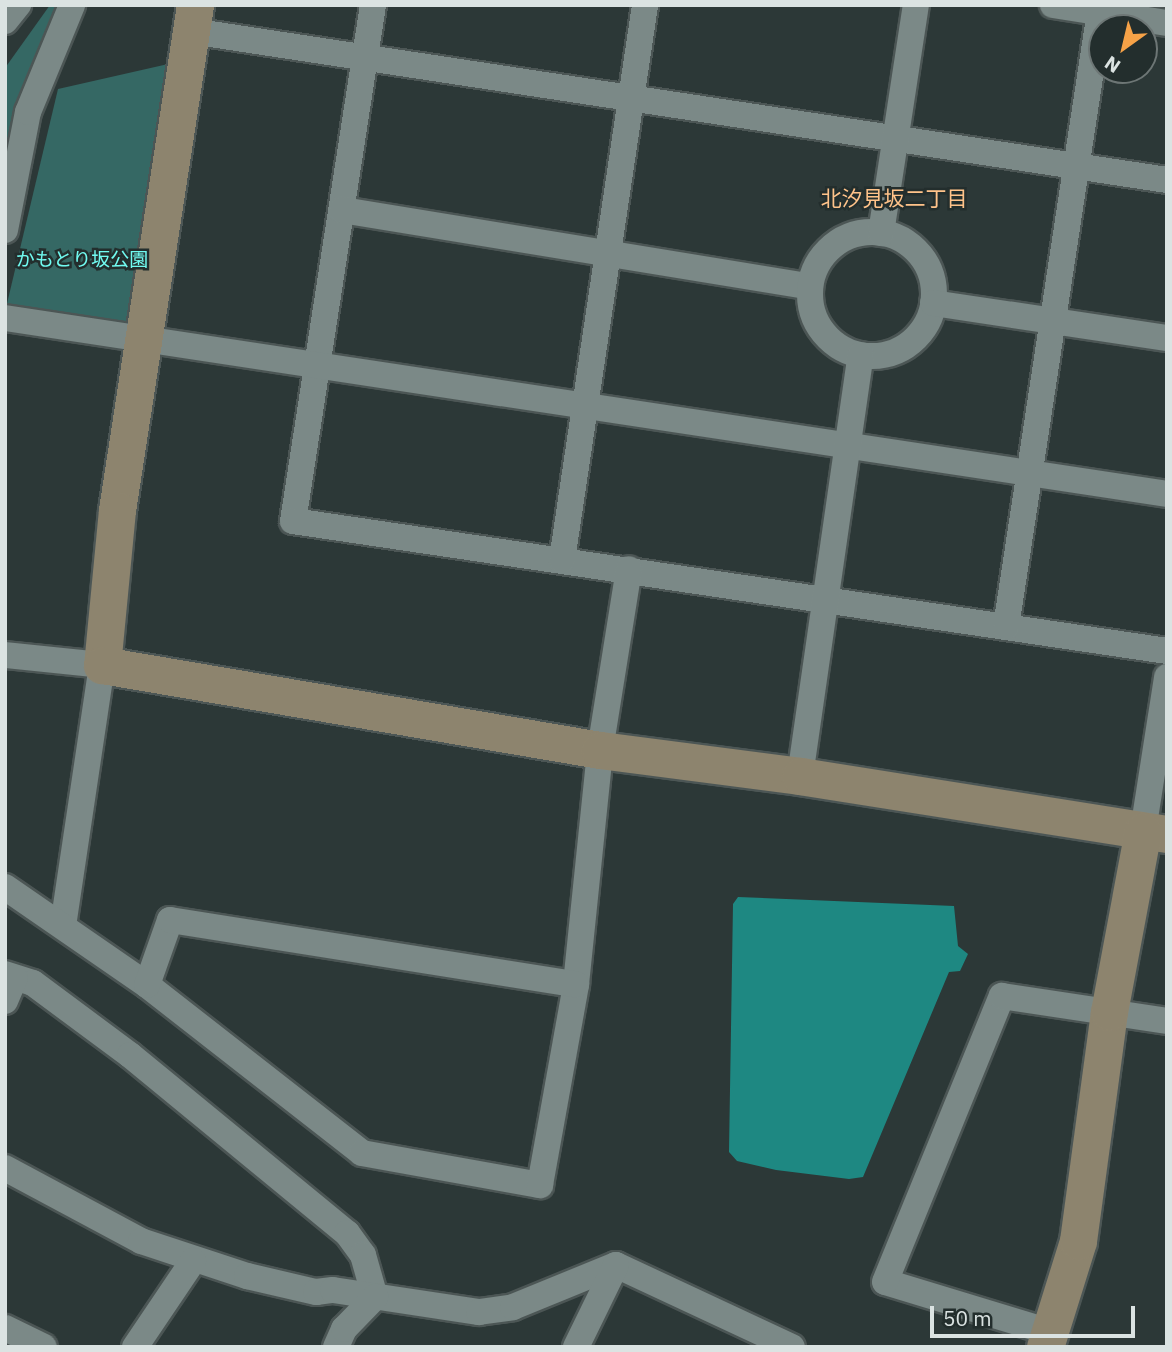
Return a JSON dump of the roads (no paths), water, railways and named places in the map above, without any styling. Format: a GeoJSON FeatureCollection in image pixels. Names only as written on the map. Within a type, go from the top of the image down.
{"type":"FeatureCollection","features":[{"type":"Feature","properties":{"kind":"street"},"geometry":{"type":"LineString","coordinates":[[5,21],[18,5]]}},
{"type":"Feature","properties":{"kind":"street"},"geometry":{"type":"LineString","coordinates":[[5,230],[28,112],[72,5]]}},
{"type":"Feature","properties":{"kind":"street"},"geometry":{"type":"LineString","coordinates":[[373,5],[293,521],[1167,651]]}},
{"type":"Feature","properties":{"kind":"street"},"geometry":{"type":"LineString","coordinates":[[562,560],[645,5]]}},
{"type":"Feature","properties":{"kind":"street"},"geometry":{"type":"LineString","coordinates":[[881,233],[916,5]]}},
{"type":"Feature","properties":{"kind":"street"},"geometry":{"type":"LineString","coordinates":[[1053,5],[1100,9],[1167,23]]}},
{"type":"Feature","properties":{"kind":"street"},"geometry":{"type":"LineString","coordinates":[[1006,627],[1100,9]]}},
{"type":"Feature","properties":{"kind":"street"},"geometry":{"type":"LineString","coordinates":[[63,925],[102,665],[117,510],[193,18],[365,57],[1167,180]]}},
{"type":"Feature","properties":{"kind":"street"},"geometry":{"type":"LineString","coordinates":[[342,210],[810,287]]}},
{"type":"Feature","properties":{"kind":"street"},"geometry":{"type":"LineString","coordinates":[[881,233],[907,244],[927,265],[933,303],[927,322],[908,344],[881,356],[861,355],[828,338],[810,305],[810,287],[821,259],[842,239],[881,233]]}},
{"type":"Feature","properties":{"kind":"street"},"geometry":{"type":"LineString","coordinates":[[933,303],[1167,338]]}},
{"type":"Feature","properties":{"kind":"street"},"geometry":{"type":"LineString","coordinates":[[5,318],[145,337],[317,366],[1167,494]]}},
{"type":"Feature","properties":{"kind":"street"},"geometry":{"type":"LineString","coordinates":[[800,776],[861,355]]}},
{"type":"Feature","properties":{"kind":"street"},"geometry":{"type":"LineString","coordinates":[[5,887],[147,985],[362,1153],[540,1185],[576,984],[600,750],[629,569]]}},
{"type":"Feature","properties":{"kind":"street"},"geometry":{"type":"LineString","coordinates":[[5,655],[102,665],[600,750],[800,776],[1155,833]]}},
{"type":"Feature","properties":{"kind":"street"},"geometry":{"type":"LineString","coordinates":[[1167,677],[1155,833],[1109,1012],[1078,1241],[1047,1339],[885,1282],[1002,996],[1109,1012],[1167,1021]]}},
{"type":"Feature","properties":{"kind":"street"},"geometry":{"type":"LineString","coordinates":[[147,985],[170,920],[576,984]]}},
{"type":"Feature","properties":{"kind":"street"},"geometry":{"type":"LineString","coordinates":[[9,984],[33,983],[130,1055],[347,1233],[363,1255],[375,1297]]}},
{"type":"Feature","properties":{"kind":"street"},"geometry":{"type":"LineString","coordinates":[[5,1168],[141,1241],[193,1261],[316,1292],[375,1297],[479,1312],[513,1307],[616,1265],[792,1347]]}},
{"type":"Feature","properties":{"kind":"street"},"geometry":{"type":"LineString","coordinates":[[135,1347],[193,1261]]}},
{"type":"Feature","properties":{"kind":"street"},"geometry":{"type":"LineString","coordinates":[[576,1347],[616,1265]]}},
{"type":"Feature","properties":{"kind":"street"},"geometry":{"type":"LineString","coordinates":[[336,1347],[344,1329],[375,1297]]}},
{"type":"Feature","properties":{"kind":"street"},"geometry":{"type":"LineString","coordinates":[[5,1328],[44,1347]]}},
{"type":"Feature","properties":{"kind":"district","name":"北汐見坂二丁目"},"geometry":{"type":"Point","coordinates":[894,198]}},
{"type":"Feature","properties":{"kind":"park label","name":"かもとり坂公園"},"geometry":{"type":"Point","coordinates":[82,260]}}]}
